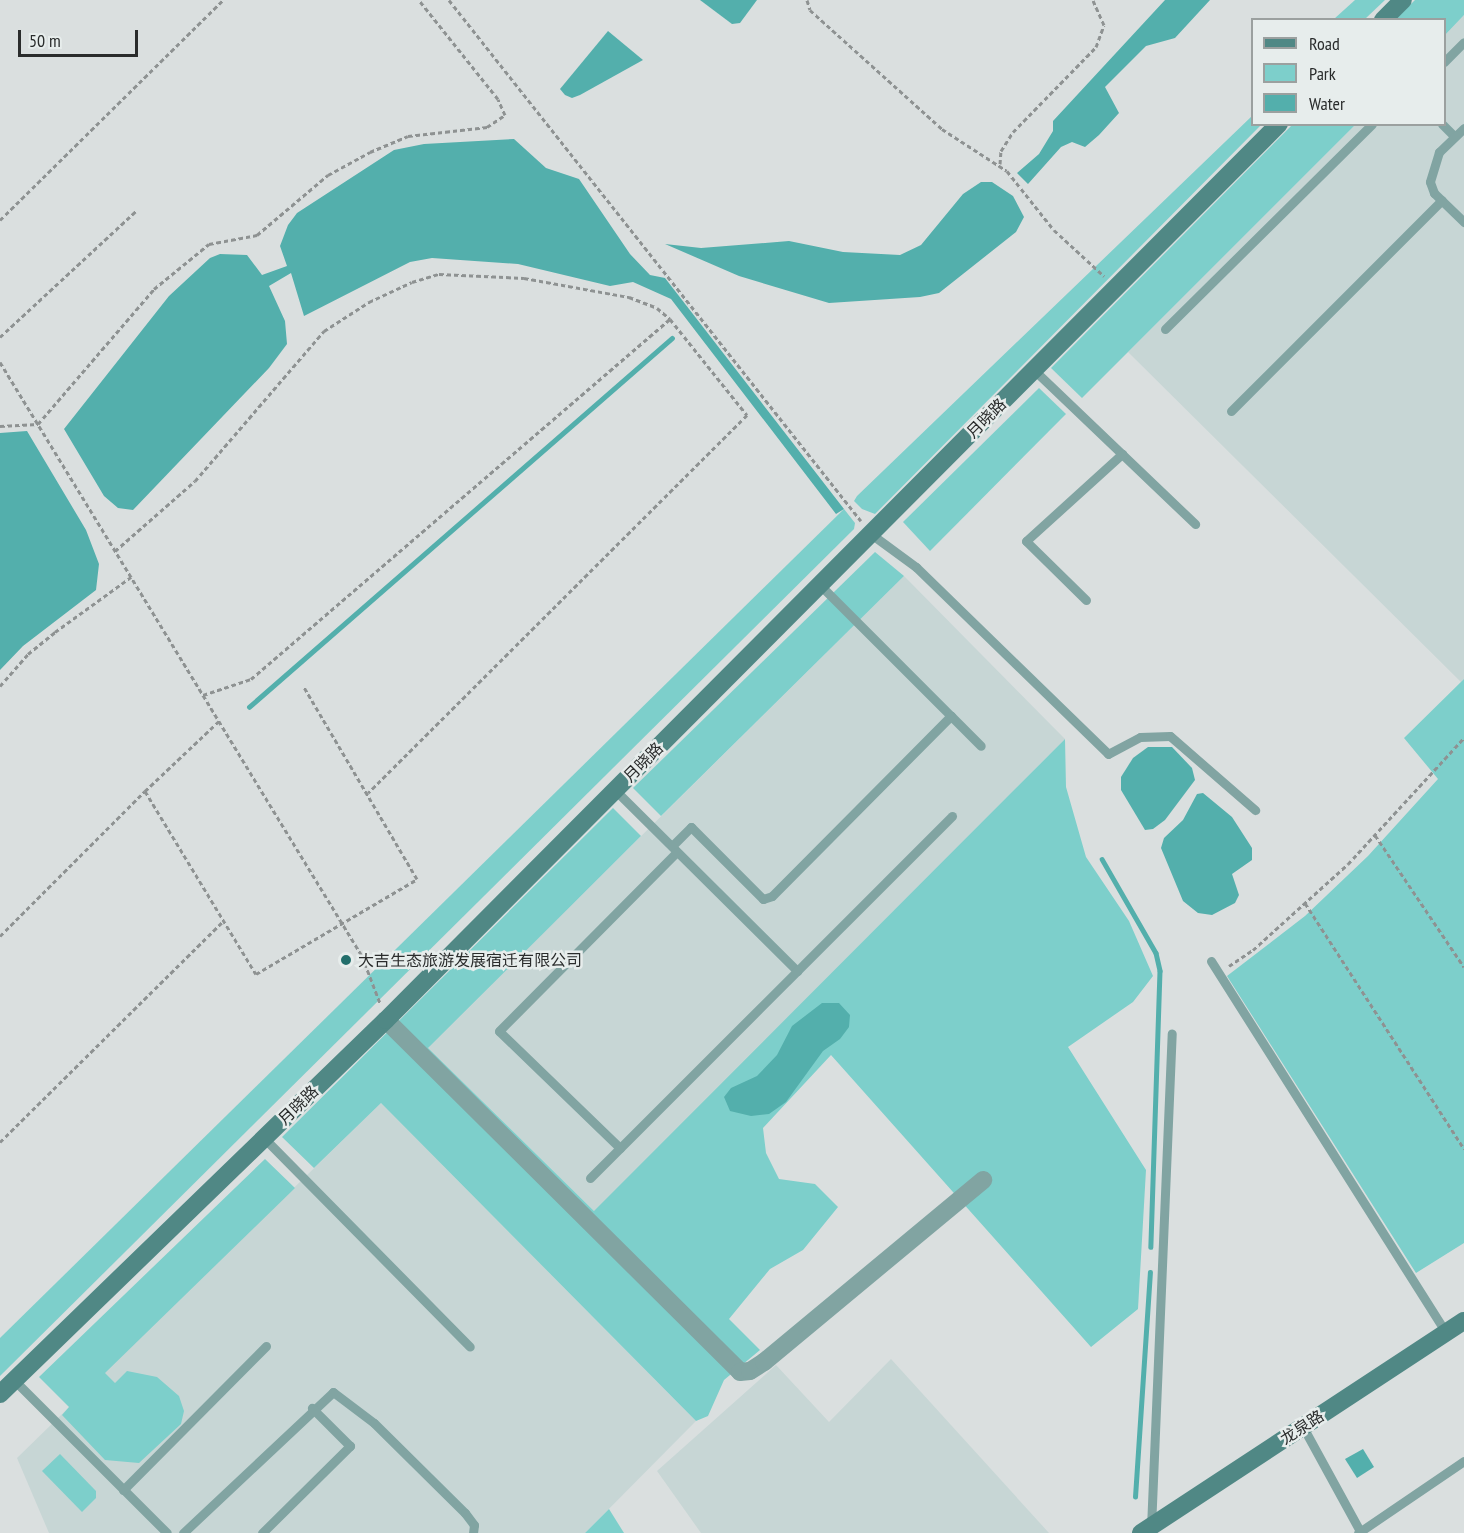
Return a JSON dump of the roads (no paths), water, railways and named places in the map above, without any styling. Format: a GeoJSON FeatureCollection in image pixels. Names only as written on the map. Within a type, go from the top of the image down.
{"type":"FeatureCollection","features":[{"type":"Feature","properties":{"kind":"street"},"geometry":{"type":"LineString","coordinates":[[1385,18],[1403,0]]}},
{"type":"Feature","properties":{"kind":"street","name":"月晓路"},"geometry":{"type":"LineString","coordinates":[[0,1394],[386,1020],[1277,126]]}},
{"type":"Feature","properties":{"kind":"street"},"geometry":{"type":"LineString","coordinates":[[386,1020],[740,1372],[750,1371],[764,1362],[982,1180]]}},
{"type":"Feature","properties":{"kind":"street","name":"龙泉路"},"geometry":{"type":"LineString","coordinates":[[1147,1531],[1464,1321]]}},
{"type":"Feature","properties":{"kind":"lane"},"geometry":{"type":"LineString","coordinates":[[1446,60],[1464,42]]}},
{"type":"Feature","properties":{"kind":"lane"},"geometry":{"type":"LineString","coordinates":[[1165,329],[1370,126]]}},
{"type":"Feature","properties":{"kind":"lane"},"geometry":{"type":"LineString","coordinates":[[1444,126],[1454,136]]}},
{"type":"Feature","properties":{"kind":"lane"},"geometry":{"type":"LineString","coordinates":[[1464,128],[1439,152],[1432,169],[1430,182],[1442,200],[1464,222]]}},
{"type":"Feature","properties":{"kind":"lane"},"geometry":{"type":"LineString","coordinates":[[1231,411],[1442,200]]}},
{"type":"Feature","properties":{"kind":"lane"},"geometry":{"type":"LineString","coordinates":[[1034,370],[1195,524]]}},
{"type":"Feature","properties":{"kind":"lane"},"geometry":{"type":"LineString","coordinates":[[1086,600],[1026,541],[1122,454]]}},
{"type":"Feature","properties":{"kind":"lane"},"geometry":{"type":"LineString","coordinates":[[871,534],[916,567],[1108,754],[1140,737],[1170,736],[1255,810]]}},
{"type":"Feature","properties":{"kind":"lane"},"geometry":{"type":"LineString","coordinates":[[820,585],[981,746]]}},
{"type":"Feature","properties":{"kind":"lane"},"geometry":{"type":"LineString","coordinates":[[620,1148],[499,1031],[675,849],[691,828],[763,899],[772,896],[951,716]]}},
{"type":"Feature","properties":{"kind":"lane"},"geometry":{"type":"LineString","coordinates":[[615,790],[797,971]]}},
{"type":"Feature","properties":{"kind":"lane"},"geometry":{"type":"LineString","coordinates":[[590,1178],[952,816]]}},
{"type":"Feature","properties":{"kind":"lane"},"geometry":{"type":"LineString","coordinates":[[1211,960],[1446,1333]]}},
{"type":"Feature","properties":{"kind":"lane"},"geometry":{"type":"LineString","coordinates":[[1147,1531],[1172,1033]]}},
{"type":"Feature","properties":{"kind":"lane"},"geometry":{"type":"LineString","coordinates":[[264,1138],[470,1347]]}},
{"type":"Feature","properties":{"kind":"lane"},"geometry":{"type":"LineString","coordinates":[[123,1490],[266,1346]]}},
{"type":"Feature","properties":{"kind":"lane"},"geometry":{"type":"LineString","coordinates":[[14,1380],[166,1533]]}},
{"type":"Feature","properties":{"kind":"lane"},"geometry":{"type":"LineString","coordinates":[[183,1533],[312,1408],[333,1392],[352,1405],[465,1513],[474,1525],[473,1533]]}},
{"type":"Feature","properties":{"kind":"lane"},"geometry":{"type":"LineString","coordinates":[[262,1533],[350,1446],[312,1408]]}},
{"type":"Feature","properties":{"kind":"lane"},"geometry":{"type":"LineString","coordinates":[[1303,1427],[1360,1533],[1464,1461]]}},
{"type":"Feature","properties":{"kind":"water"},"geometry":{"type":"Polygon","coordinates":[[[700,0],[757,0],[740,23],[732,24],[700,0]]]}},
{"type":"Feature","properties":{"kind":"water"},"geometry":{"type":"Polygon","coordinates":[[[1165,0],[1210,0],[1175,38],[1146,46],[1105,87],[1119,113],[1099,135],[1085,147],[1072,142],[1061,147],[1028,184],[1017,173],[1039,154],[1053,131],[1053,121],[1165,0]]]}},
{"type":"Feature","properties":{"kind":"water"},"geometry":{"type":"Polygon","coordinates":[[[608,31],[643,60],[580,95],[572,98],[565,95],[560,89],[608,31]]]}},
{"type":"Feature","properties":{"kind":"water"},"geometry":{"type":"Polygon","coordinates":[[[514,139],[546,168],[579,179],[630,254],[650,275],[665,278],[844,509],[836,514],[671,299],[633,282],[610,286],[518,264],[432,258],[410,262],[304,316],[291,273],[269,286],[285,321],[287,344],[269,368],[133,510],[118,508],[104,496],[64,429],[169,296],[210,258],[220,254],[247,255],[262,275],[287,266],[280,246],[288,225],[297,213],[394,150],[424,144],[514,139]]]}},
{"type":"Feature","properties":{"kind":"water"},"geometry":{"type":"Polygon","coordinates":[[[981,182],[992,182],[1013,196],[1024,217],[1016,232],[939,293],[920,297],[829,303],[739,276],[665,244],[701,248],[789,241],[843,252],[900,255],[921,245],[963,194],[981,182]]]}},
{"type":"Feature","properties":{"kind":"water"},"geometry":{"type":"Polygon","coordinates":[[[27,431],[86,530],[99,564],[96,590],[23,646],[0,670],[0,433],[27,431]]]}},
{"type":"Feature","properties":{"kind":"water"},"geometry":{"type":"Polygon","coordinates":[[[1148,747],[1172,747],[1192,768],[1195,780],[1165,820],[1153,829],[1145,830],[1121,790],[1121,777],[1133,758],[1148,747]]]}},
{"type":"Feature","properties":{"kind":"water"},"geometry":{"type":"Polygon","coordinates":[[[1203,793],[1232,817],[1252,848],[1252,860],[1232,874],[1239,895],[1235,903],[1212,915],[1198,913],[1183,901],[1161,848],[1164,838],[1183,820],[1197,794],[1203,793]]]}},
{"type":"Feature","properties":{"kind":"water"},"geometry":{"type":"Polygon","coordinates":[[[822,1003],[839,1003],[850,1015],[849,1027],[840,1039],[823,1051],[786,1102],[769,1114],[751,1116],[730,1111],[724,1097],[731,1088],[757,1076],[777,1055],[792,1026],[822,1003]]]}},
{"type":"Feature","properties":{"kind":"water"},"geometry":{"type":"Polygon","coordinates":[[[1363,1449],[1374,1467],[1357,1478],[1345,1459],[1363,1449]]]}},
{"type":"Feature","properties":{"kind":"waterway"},"geometry":{"type":"LineString","coordinates":[[249,707],[672,338]]}},
{"type":"Feature","properties":{"kind":"waterway"},"geometry":{"type":"LineString","coordinates":[[1102,859],[1156,953],[1160,971],[1151,1247]]}},
{"type":"Feature","properties":{"kind":"waterway"},"geometry":{"type":"LineString","coordinates":[[1135,1497],[1150,1273]]}},
{"type":"Feature","properties":{"kind":"place","name":"大吉生态旅游发展宿迁有限公司"},"geometry":{"type":"Point","coordinates":[346,960]}}]}
